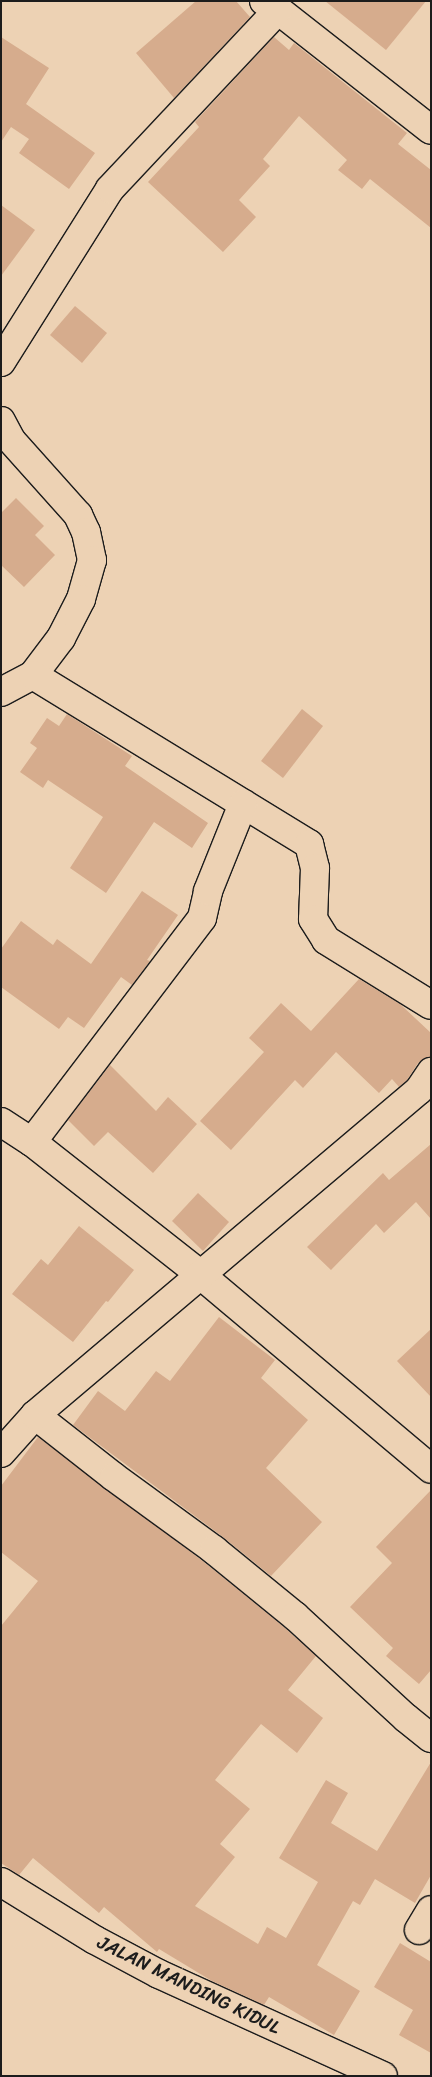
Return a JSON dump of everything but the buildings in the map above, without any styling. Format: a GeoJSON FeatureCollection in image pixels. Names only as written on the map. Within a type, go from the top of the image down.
{"type":"FeatureCollection","features":[{"type":"Feature","properties":{"kind":"street"},"geometry":{"type":"LineString","coordinates":[[1,362],[110,189],[271,6],[431,130]]}},
{"type":"Feature","properties":{"kind":"street"},"geometry":{"type":"LineString","coordinates":[[1,421],[11,440],[78,514],[86,532],[92,560],[81,599],[65,631],[33,675],[1,692]]}},
{"type":"Feature","properties":{"kind":"street"},"geometry":{"type":"LineString","coordinates":[[33,675],[308,844],[315,868],[313,919],[326,940],[431,1006]]}},
{"type":"Feature","properties":{"kind":"street"},"geometry":{"type":"LineString","coordinates":[[32,1142],[202,918],[208,891],[243,804]]}},
{"type":"Feature","properties":{"kind":"street"},"geometry":{"type":"LineString","coordinates":[[1,1453],[35,1415],[202,1276],[419,1090],[431,1072]]}},
{"type":"Feature","properties":{"kind":"street"},"geometry":{"type":"LineString","coordinates":[[1,1122],[32,1142],[202,1276],[431,1469]]}},
{"type":"Feature","properties":{"kind":"street"},"geometry":{"type":"LineString","coordinates":[[35,1415],[114,1477],[214,1550],[295,1616],[406,1718],[431,1738]]}},
{"type":"Feature","properties":{"kind":"street","name":"JALAN MANDING KIDUL"},"geometry":{"type":"LineString","coordinates":[[1,1882],[87,1936],[159,1974],[382,2076]]}}]}
